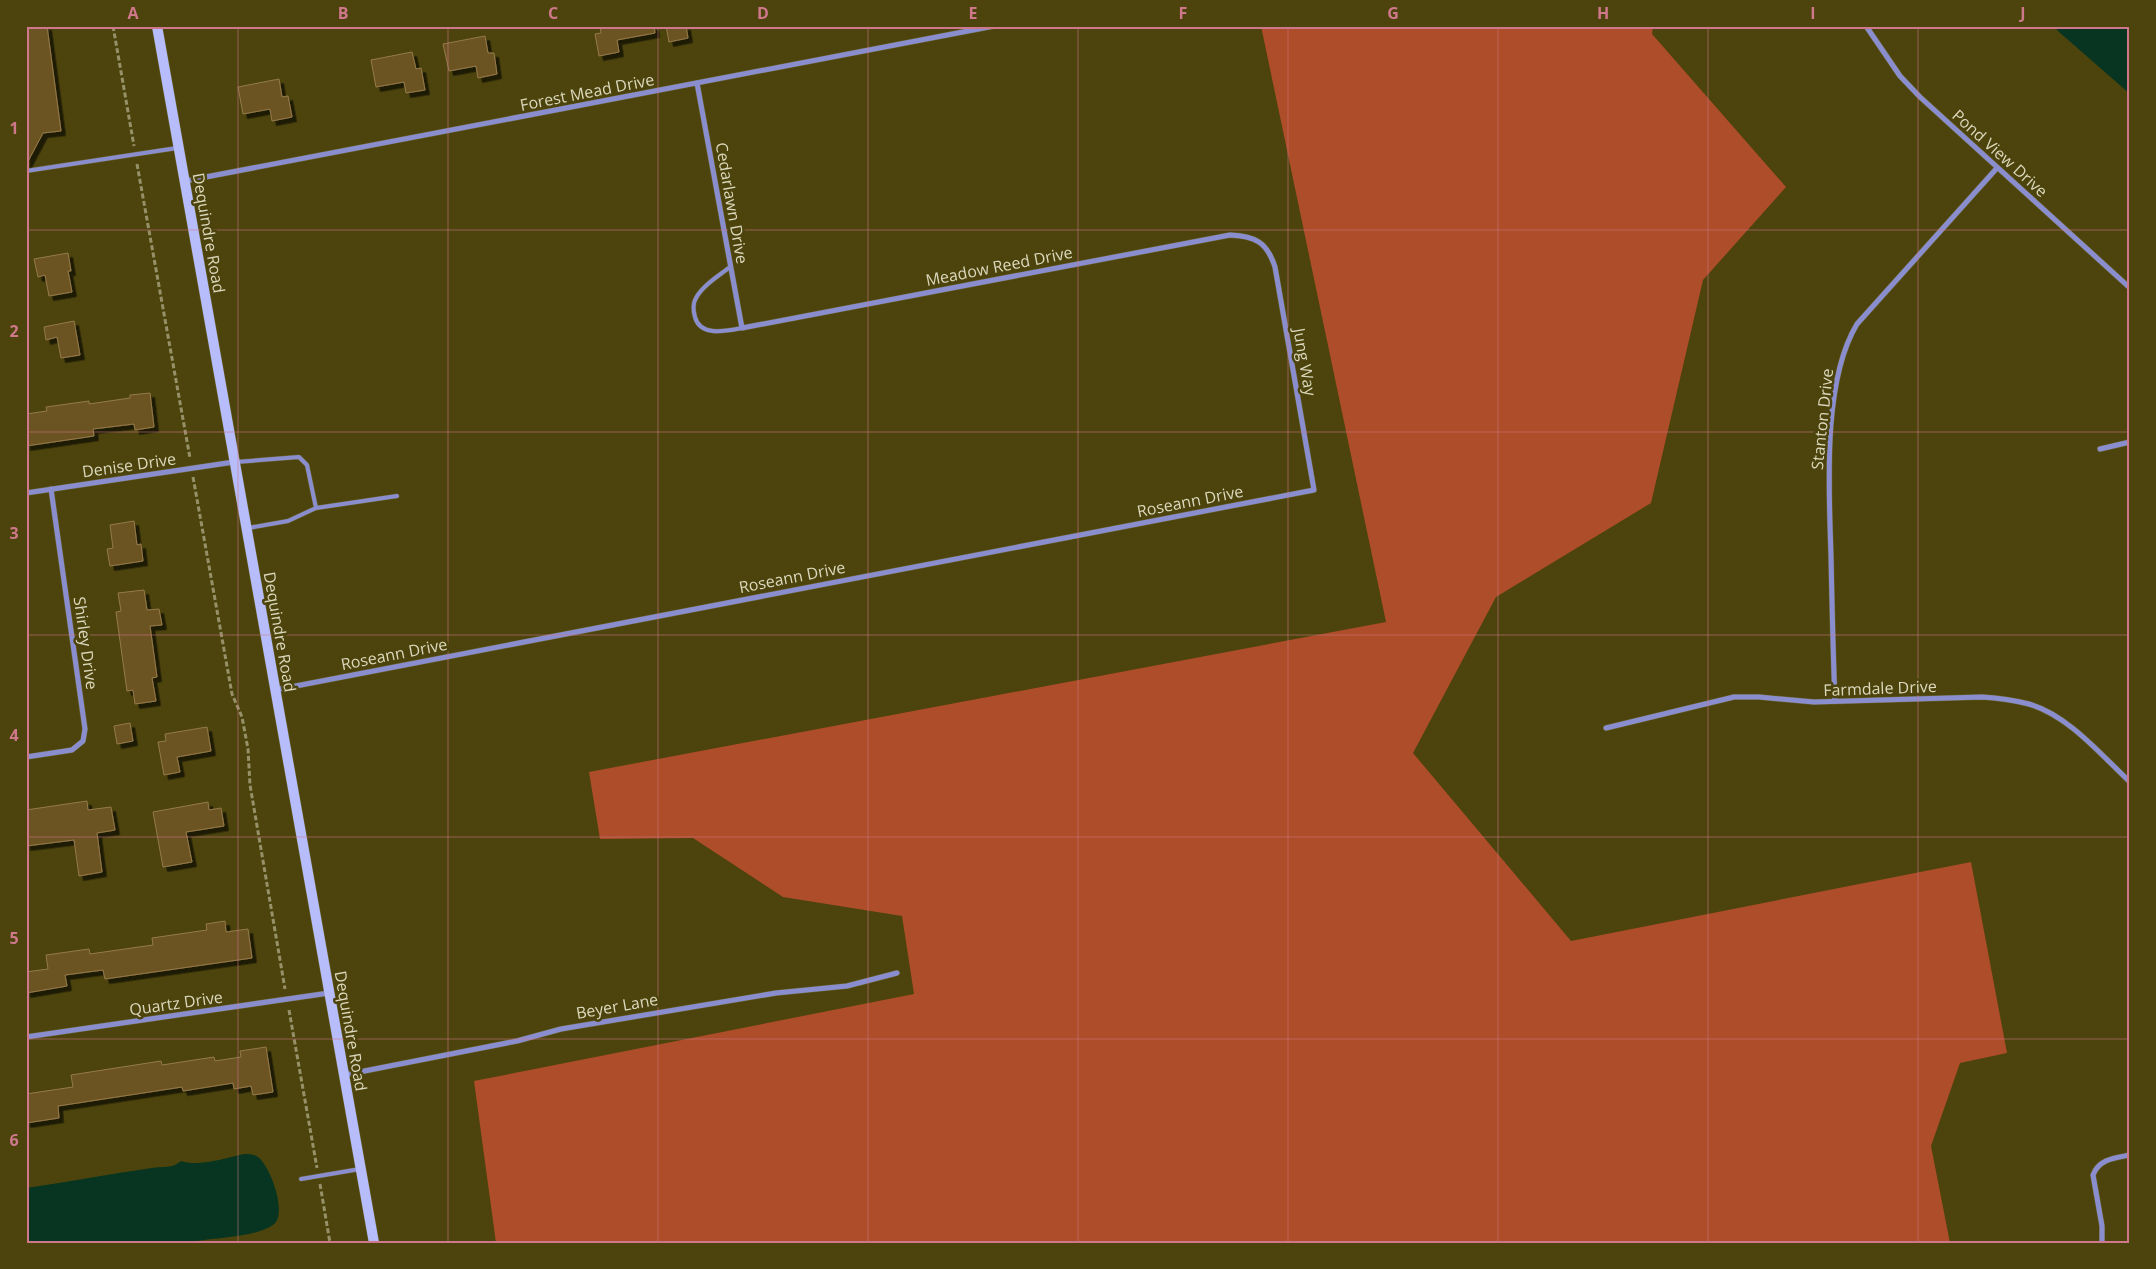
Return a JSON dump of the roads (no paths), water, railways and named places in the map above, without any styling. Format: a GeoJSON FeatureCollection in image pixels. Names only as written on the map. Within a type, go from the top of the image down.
{"type":"FeatureCollection","features":[{"type":"Feature","properties":{"kind":"main road","name":"Dequindre Road"},"geometry":{"type":"LineString","coordinates":[[157,26],[374,1243]]}},
{"type":"Feature","properties":{"kind":"street","name":"Forest Mead Drive"},"geometry":{"type":"LineString","coordinates":[[184,181],[994,26]]}},
{"type":"Feature","properties":{"kind":"street","name":"Pond View Drive"},"geometry":{"type":"LineString","coordinates":[[1866,26],[1900,76],[1920,97],[2130,288]]}},
{"type":"Feature","properties":{"kind":"street","name":"Cedarlawn Drive"},"geometry":{"type":"LineString","coordinates":[[697,83],[742,328]]}},
{"type":"Feature","properties":{"kind":"street","name":"Stanton Drive"},"geometry":{"type":"LineString","coordinates":[[1835,701],[1829,463],[1836,382],[1842,354],[1857,324],[1997,168]]}},
{"type":"Feature","properties":{"kind":"street","name":"Meadow Reed Drive"},"geometry":{"type":"LineString","coordinates":[[742,328],[1230,235],[1246,236],[1261,243]]}},
{"type":"Feature","properties":{"kind":"street","name":"Jung Way"},"geometry":{"type":"LineString","coordinates":[[1261,243],[1271,254],[1275,267],[1314,490]]}},
{"type":"Feature","properties":{"kind":"street"},"geometry":{"type":"LineString","coordinates":[[2100,449],[2130,442]]}},
{"type":"Feature","properties":{"kind":"street","name":"Denise Drive"},"geometry":{"type":"LineString","coordinates":[[26,493],[234,462]]}},
{"type":"Feature","properties":{"kind":"street","name":"Shirley Drive"},"geometry":{"type":"LineString","coordinates":[[26,757],[72,750],[83,741],[85,729],[51,489]]}},
{"type":"Feature","properties":{"kind":"street","name":"Roseann Drive"},"geometry":{"type":"LineString","coordinates":[[275,690],[1314,490]]}},
{"type":"Feature","properties":{"kind":"street","name":"Farmdale Drive"},"geometry":{"type":"LineString","coordinates":[[1606,728],[1734,697],[1759,697],[1814,702],[1982,697],[2007,699],[2030,704],[2052,714],[2069,726],[2130,782]]}},
{"type":"Feature","properties":{"kind":"street","name":"Beyer Lane"},"geometry":{"type":"LineString","coordinates":[[344,1075],[517,1041],[561,1029],[776,993],[847,986],[897,973]]}},
{"type":"Feature","properties":{"kind":"street","name":"Quartz Drive"},"geometry":{"type":"LineString","coordinates":[[26,1037],[329,993]]}},
{"type":"Feature","properties":{"kind":"street"},"geometry":{"type":"LineString","coordinates":[[2102,1243],[2102,1226],[2093,1182],[2096,1168],[2109,1159],[2130,1155]]}},
{"type":"Feature","properties":{"kind":"lane"},"geometry":{"type":"LineString","coordinates":[[26,171],[178,148]]}},
{"type":"Feature","properties":{"kind":"lane"},"geometry":{"type":"LineString","coordinates":[[730,266],[695,298],[693,309],[696,320],[702,328],[724,332],[742,328]]}},
{"type":"Feature","properties":{"kind":"lane"},"geometry":{"type":"LineString","coordinates":[[234,462],[300,456],[307,465],[316,508]]}},
{"type":"Feature","properties":{"kind":"lane"},"geometry":{"type":"LineString","coordinates":[[246,528],[288,521],[316,508],[398,496]]}},
{"type":"Feature","properties":{"kind":"lane"},"geometry":{"type":"LineString","coordinates":[[301,1179],[361,1168]]}}]}
